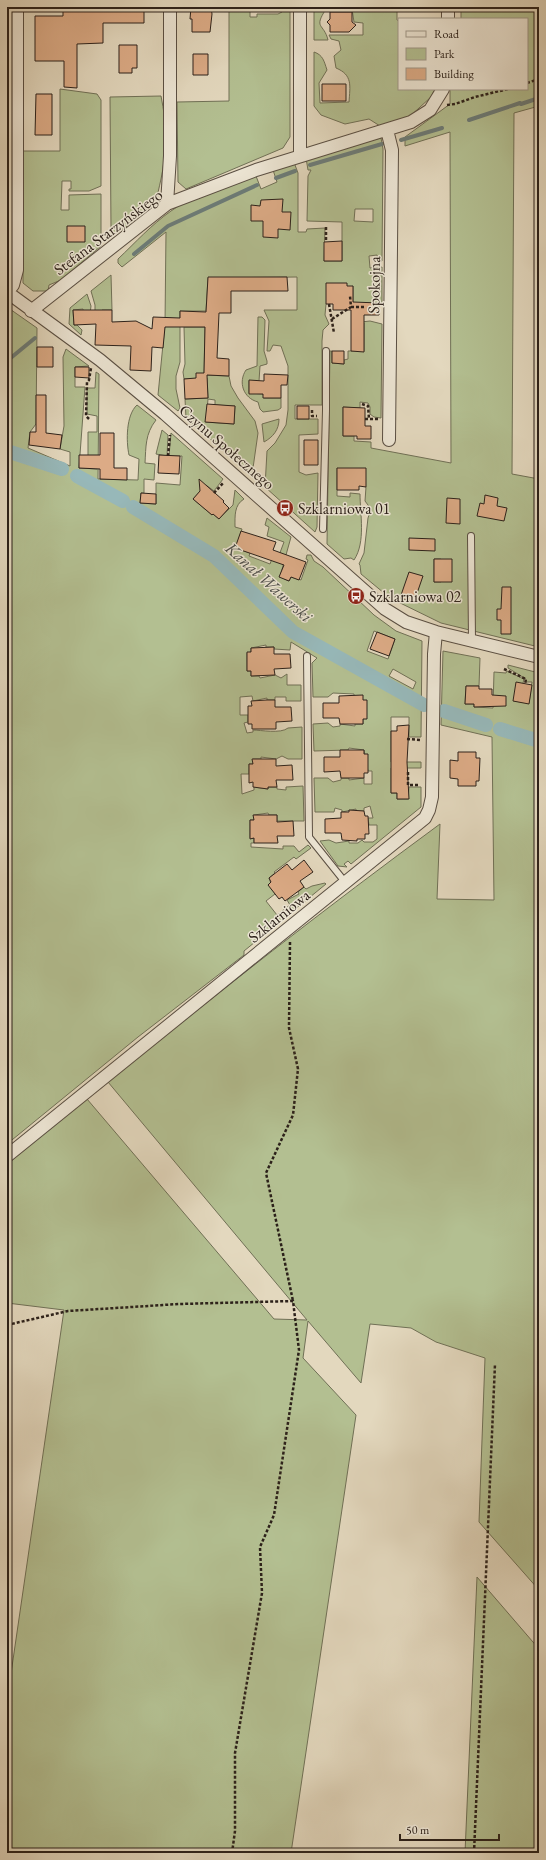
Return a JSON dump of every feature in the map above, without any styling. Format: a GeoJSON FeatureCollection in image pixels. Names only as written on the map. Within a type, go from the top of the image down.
{"type":"FeatureCollection","features":[{"type":"Feature","properties":{"kind":"street"},"geometry":{"type":"LineString","coordinates":[[7,292],[13,285],[17,270],[17,7]]}},
{"type":"Feature","properties":{"kind":"street"},"geometry":{"type":"LineString","coordinates":[[167,204],[170,156],[170,7]]}},
{"type":"Feature","properties":{"kind":"street"},"geometry":{"type":"LineString","coordinates":[[300,7],[300,156]]}},
{"type":"Feature","properties":{"kind":"street"},"geometry":{"type":"LineString","coordinates":[[448,7],[448,18]]}},
{"type":"Feature","properties":{"kind":"street"},"geometry":{"type":"LineString","coordinates":[[434,106],[442,90]]}},
{"type":"Feature","properties":{"kind":"street","name":"Stefana Starzyńskiego"},"geometry":{"type":"LineString","coordinates":[[31,311],[167,204],[256,170],[411,122],[434,106]]}},
{"type":"Feature","properties":{"kind":"street","name":"Spokojna"},"geometry":{"type":"LineString","coordinates":[[387,130],[392,150],[389,440]]}},
{"type":"Feature","properties":{"kind":"street","name":"Czynu Społecznego"},"geometry":{"type":"LineString","coordinates":[[7,292],[100,360],[160,410],[385,609],[406,622],[436,632],[539,657]]}},
{"type":"Feature","properties":{"kind":"street","name":"Szklarniowa"},"geometry":{"type":"LineString","coordinates":[[7,1156],[423,820],[429,810],[432,797],[434,654],[436,632]]}},
{"type":"Feature","properties":{"kind":"lane"},"geometry":{"type":"LineString","coordinates":[[322,529],[326,410],[326,351]]}},
{"type":"Feature","properties":{"kind":"lane"},"geometry":{"type":"LineString","coordinates":[[471,536],[472,640]]}},
{"type":"Feature","properties":{"kind":"lane"},"geometry":{"type":"LineString","coordinates":[[307,656],[309,837],[346,882]]}},
{"type":"Feature","properties":{"kind":"path"},"geometry":{"type":"LineString","coordinates":[[528,83],[539,79]]}},
{"type":"Feature","properties":{"kind":"path"},"geometry":{"type":"LineString","coordinates":[[434,106],[455,104],[475,97],[504,90]]}},
{"type":"Feature","properties":{"kind":"path"},"geometry":{"type":"LineString","coordinates":[[326,226],[326,240]]}},
{"type":"Feature","properties":{"kind":"path"},"geometry":{"type":"LineString","coordinates":[[350,296],[351,307]]}},
{"type":"Feature","properties":{"kind":"path"},"geometry":{"type":"LineString","coordinates":[[328,304],[334,333]]}},
{"type":"Feature","properties":{"kind":"path"},"geometry":{"type":"LineString","coordinates":[[332,319],[351,307],[366,307]]}},
{"type":"Feature","properties":{"kind":"path"},"geometry":{"type":"LineString","coordinates":[[88,419],[86,416],[87,382],[89,380],[91,368]]}},
{"type":"Feature","properties":{"kind":"path"},"geometry":{"type":"LineString","coordinates":[[362,404],[368,406],[369,419]]}},
{"type":"Feature","properties":{"kind":"path"},"geometry":{"type":"LineString","coordinates":[[365,419],[381,419]]}},
{"type":"Feature","properties":{"kind":"path"},"geometry":{"type":"LineString","coordinates":[[168,456],[170,432]]}},
{"type":"Feature","properties":{"kind":"path"},"geometry":{"type":"LineString","coordinates":[[214,493],[225,481]]}},
{"type":"Feature","properties":{"kind":"path"},"geometry":{"type":"LineString","coordinates":[[504,669],[526,679],[525,684]]}},
{"type":"Feature","properties":{"kind":"path"},"geometry":{"type":"LineString","coordinates":[[407,739],[421,740]]}},
{"type":"Feature","properties":{"kind":"path"},"geometry":{"type":"LineString","coordinates":[[408,772],[408,785],[421,785]]}},
{"type":"Feature","properties":{"kind":"path"},"geometry":{"type":"LineString","coordinates":[[232,1853],[235,1831],[235,1753],[262,1593],[260,1547],[274,1515],[299,1350],[293,1301],[266,1172],[294,1115],[298,1069],[289,1028],[290,928]]}},
{"type":"Feature","properties":{"kind":"path"},"geometry":{"type":"LineString","coordinates":[[7,1325],[68,1311],[179,1304],[293,1301]]}},
{"type":"Feature","properties":{"kind":"path"},"geometry":{"type":"LineString","coordinates":[[474,1853],[495,1364]]}},
{"type":"Feature","properties":{"kind":"green space"},"geometry":{"type":"Polygon","coordinates":[[[7,7],[10,7],[9,263],[7,264],[7,7]]]}},
{"type":"Feature","properties":{"kind":"green space"},"geometry":{"type":"Polygon","coordinates":[[[229,7],[250,7],[250,17],[257,17],[257,14],[278,14],[282,12],[282,7],[290,7],[290,137],[283,148],[186,189],[178,182],[177,102],[229,101],[229,7]]]}},
{"type":"Feature","properties":{"kind":"green space"},"geometry":{"type":"Polygon","coordinates":[[[314,7],[397,7],[398,90],[434,90],[431,97],[407,119],[380,126],[369,119],[345,124],[321,115],[314,106],[314,52],[317,53],[324,61],[327,70],[319,83],[320,103],[349,102],[350,86],[348,78],[336,68],[334,56],[341,50],[339,41],[331,39],[329,35],[363,35],[363,23],[354,22],[352,9],[326,9],[322,15],[320,23],[328,40],[314,40],[314,7]]]}},
{"type":"Feature","properties":{"kind":"green space"},"geometry":{"type":"Polygon","coordinates":[[[461,7],[539,7],[539,106],[514,113],[512,474],[539,479],[539,647],[441,623],[390,598],[361,574],[359,564],[364,553],[368,518],[371,509],[365,501],[366,487],[337,468],[337,496],[350,497],[350,493],[360,494],[360,545],[354,560],[351,558],[344,559],[327,544],[330,351],[332,351],[332,363],[344,364],[344,360],[348,359],[348,351],[364,351],[364,323],[352,323],[370,321],[382,324],[381,418],[374,417],[370,414],[370,407],[368,403],[360,402],[360,408],[343,407],[343,436],[354,436],[354,441],[371,442],[371,448],[451,463],[450,132],[405,146],[405,137],[450,104],[450,90],[528,90],[528,18],[461,18],[461,7]],[[434,559],[434,582],[441,582],[441,559],[434,559]]]}},
{"type":"Feature","properties":{"kind":"green space"},"geometry":{"type":"Polygon","coordinates":[[[60,89],[97,94],[101,100],[101,186],[89,191],[69,191],[69,189],[71,189],[71,181],[62,181],[61,210],[69,210],[69,195],[101,194],[101,246],[61,280],[49,285],[48,291],[33,291],[23,283],[23,151],[60,151],[60,89]]]}},
{"type":"Feature","properties":{"kind":"green space"},"geometry":{"type":"Polygon","coordinates":[[[161,96],[165,128],[165,148],[163,169],[154,203],[130,224],[115,234],[111,229],[110,97],[161,96]]]}},
{"type":"Feature","properties":{"kind":"green space"},"geometry":{"type":"Polygon","coordinates":[[[381,138],[383,149],[382,261],[378,261],[377,255],[369,256],[370,268],[382,267],[382,303],[353,305],[353,286],[326,304],[325,315],[329,324],[323,330],[322,341],[322,405],[295,405],[295,419],[318,419],[318,434],[299,435],[299,472],[306,475],[318,473],[317,527],[315,532],[265,487],[267,451],[275,443],[286,425],[288,410],[288,366],[281,346],[273,345],[270,351],[267,351],[269,321],[264,310],[297,310],[297,277],[208,278],[206,311],[180,311],[180,362],[176,376],[176,389],[180,408],[178,411],[158,395],[165,324],[166,232],[122,267],[118,263],[118,259],[157,222],[190,199],[212,190],[256,176],[261,189],[277,182],[273,170],[293,163],[298,173],[298,232],[306,232],[307,229],[325,228],[324,261],[342,261],[342,222],[307,221],[308,176],[311,170],[308,170],[306,158],[315,153],[381,138]],[[355,209],[354,221],[373,222],[373,209],[355,209]]]}},
{"type":"Feature","properties":{"kind":"green space"},"geometry":{"type":"Polygon","coordinates":[[[111,275],[112,310],[102,310],[101,324],[95,312],[95,305],[91,291],[111,275]]]}},
{"type":"Feature","properties":{"kind":"green space"},"geometry":{"type":"Polygon","coordinates":[[[87,294],[91,306],[89,323],[84,324],[83,309],[73,310],[74,325],[77,325],[82,330],[81,335],[69,324],[70,308],[87,294]]]}},
{"type":"Feature","properties":{"kind":"green space"},"geometry":{"type":"Polygon","coordinates":[[[7,307],[37,328],[36,424],[30,432],[28,448],[70,466],[70,452],[60,449],[64,426],[63,357],[66,349],[89,366],[75,367],[75,387],[85,387],[79,468],[97,469],[88,459],[88,432],[97,432],[97,416],[87,414],[87,388],[95,388],[96,372],[99,374],[98,479],[138,480],[139,459],[129,455],[127,443],[129,422],[133,409],[137,405],[156,420],[152,425],[148,436],[145,463],[155,464],[154,480],[144,479],[144,493],[141,493],[140,503],[156,504],[156,483],[180,485],[182,456],[169,456],[171,433],[223,479],[214,491],[206,485],[193,499],[219,519],[233,505],[235,490],[244,499],[238,504],[236,511],[235,527],[242,529],[236,548],[250,553],[249,556],[270,564],[273,556],[278,558],[284,542],[267,536],[269,527],[265,525],[267,518],[291,537],[281,573],[285,575],[284,579],[289,581],[291,577],[301,580],[308,560],[306,559],[307,555],[311,555],[314,561],[323,567],[374,615],[396,631],[422,641],[421,737],[409,737],[409,717],[391,717],[391,762],[421,762],[421,768],[391,768],[391,793],[397,793],[397,799],[408,799],[409,787],[421,787],[421,807],[351,864],[348,861],[344,864],[347,867],[338,866],[320,841],[329,840],[336,843],[349,841],[349,843],[358,843],[362,840],[364,842],[373,842],[377,839],[377,825],[369,825],[368,818],[373,818],[370,806],[364,808],[364,811],[356,811],[356,809],[342,812],[342,810],[335,808],[334,812],[315,812],[314,778],[328,778],[333,782],[341,780],[341,778],[349,778],[349,780],[364,778],[364,784],[372,784],[372,771],[368,771],[364,750],[349,748],[348,750],[314,751],[313,724],[328,723],[333,727],[340,726],[340,724],[355,726],[355,724],[363,724],[363,700],[354,696],[354,694],[333,693],[328,697],[313,697],[312,663],[317,658],[291,642],[290,650],[274,649],[274,647],[266,647],[266,645],[251,648],[251,652],[247,653],[247,671],[251,671],[251,676],[259,676],[260,678],[275,675],[281,678],[287,674],[287,685],[301,685],[301,701],[286,701],[286,697],[275,697],[275,700],[267,700],[267,698],[253,701],[252,696],[240,697],[240,715],[248,715],[248,722],[244,723],[247,733],[253,732],[253,730],[281,731],[288,728],[302,727],[302,759],[288,759],[282,756],[276,759],[261,757],[261,759],[253,759],[253,764],[249,764],[249,774],[241,774],[242,794],[254,790],[254,787],[268,789],[268,787],[277,787],[277,789],[286,790],[286,787],[303,786],[304,821],[277,821],[277,815],[269,815],[268,813],[254,815],[254,820],[250,820],[250,838],[254,838],[254,843],[251,843],[251,847],[283,849],[283,846],[294,846],[299,852],[308,845],[311,848],[296,859],[294,857],[274,872],[275,873],[269,878],[275,894],[266,901],[277,915],[290,905],[287,900],[299,894],[298,892],[304,887],[306,889],[312,886],[326,884],[244,951],[244,955],[138,1037],[7,1144],[7,307]],[[374,631],[367,651],[388,659],[395,639],[374,631]],[[393,669],[389,676],[413,689],[416,682],[393,669]]]}},
{"type":"Feature","properties":{"kind":"green space"},"geometry":{"type":"Polygon","coordinates":[[[258,317],[262,317],[265,320],[264,351],[267,364],[260,366],[259,381],[249,381],[249,393],[263,394],[264,398],[281,398],[281,408],[278,410],[263,412],[260,409],[258,402],[249,397],[243,389],[242,384],[246,370],[257,366],[258,317]]]}},
{"type":"Feature","properties":{"kind":"green space"},"geometry":{"type":"Polygon","coordinates":[[[184,327],[205,327],[204,375],[229,376],[231,386],[255,421],[258,433],[252,475],[186,418],[185,399],[208,398],[207,378],[184,379],[183,372],[185,364],[184,327]],[[208,399],[206,422],[234,424],[235,406],[215,405],[215,400],[208,399]]]}},
{"type":"Feature","properties":{"kind":"green space"},"geometry":{"type":"Polygon","coordinates":[[[279,419],[278,427],[275,433],[264,442],[262,424],[279,419]]]}},
{"type":"Feature","properties":{"kind":"green space"},"geometry":{"type":"Polygon","coordinates":[[[162,430],[168,435],[167,456],[156,454],[162,430]]]}},
{"type":"Feature","properties":{"kind":"green space"},"geometry":{"type":"Polygon","coordinates":[[[443,651],[480,658],[479,686],[466,686],[465,704],[474,704],[474,707],[493,708],[494,672],[506,673],[507,671],[524,679],[514,701],[529,703],[532,682],[526,682],[526,679],[508,668],[508,665],[539,673],[539,1590],[479,1522],[485,1358],[436,1342],[411,1328],[370,1324],[361,1383],[308,1321],[303,1358],[356,1415],[291,1853],[7,1853],[7,1701],[64,1310],[7,1303],[7,1164],[87,1099],[274,1319],[307,1320],[108,1082],[272,951],[440,824],[437,899],[494,900],[492,737],[441,725],[443,651]]]}},
{"type":"Feature","properties":{"kind":"green space"},"geometry":{"type":"Polygon","coordinates":[[[477,1577],[539,1649],[539,1853],[465,1853],[477,1577]]]}},
{"type":"Feature","properties":{"kind":"building"},"geometry":{"type":"Polygon","coordinates":[[[90,7],[144,7],[144,23],[103,23],[103,43],[77,44],[77,88],[64,87],[64,61],[35,61],[35,16],[63,16],[63,11],[90,10],[90,7]]]}},
{"type":"Feature","properties":{"kind":"building"},"geometry":{"type":"Polygon","coordinates":[[[191,7],[211,7],[212,14],[210,32],[192,32],[192,19],[190,19],[191,7]]]}},
{"type":"Feature","properties":{"kind":"building"},"geometry":{"type":"Polygon","coordinates":[[[330,12],[352,12],[352,22],[356,25],[349,32],[330,32],[330,25],[327,22],[330,19],[330,12]]]}},
{"type":"Feature","properties":{"kind":"building"},"geometry":{"type":"Polygon","coordinates":[[[119,45],[137,45],[137,68],[132,68],[132,73],[119,73],[119,45]]]}},
{"type":"Feature","properties":{"kind":"building"},"geometry":{"type":"Polygon","coordinates":[[[193,54],[208,54],[208,75],[193,75],[193,54]]]}},
{"type":"Feature","properties":{"kind":"building"},"geometry":{"type":"Polygon","coordinates":[[[322,84],[346,84],[346,101],[322,101],[322,84]]]}},
{"type":"Feature","properties":{"kind":"building"},"geometry":{"type":"Polygon","coordinates":[[[36,94],[52,94],[52,135],[35,135],[36,94]]]}},
{"type":"Feature","properties":{"kind":"building"},"geometry":{"type":"Polygon","coordinates":[[[283,199],[282,212],[291,212],[290,230],[278,229],[278,238],[263,237],[263,221],[251,221],[251,205],[260,206],[261,200],[283,199]]]}},
{"type":"Feature","properties":{"kind":"building"},"geometry":{"type":"Polygon","coordinates":[[[67,226],[85,226],[85,242],[67,242],[67,226]]]}},
{"type":"Feature","properties":{"kind":"building"},"geometry":{"type":"Polygon","coordinates":[[[342,241],[342,261],[324,261],[324,242],[342,241]]]}},
{"type":"Feature","properties":{"kind":"building"},"geometry":{"type":"Polygon","coordinates":[[[208,277],[287,277],[288,291],[231,291],[231,313],[219,313],[217,358],[229,359],[229,376],[207,375],[208,398],[185,399],[184,379],[196,378],[196,373],[204,373],[205,327],[165,327],[163,348],[152,347],[151,371],[130,370],[131,346],[95,345],[96,324],[74,325],[73,310],[112,310],[112,322],[136,321],[152,329],[153,317],[180,318],[180,311],[206,312],[208,277]]]}},
{"type":"Feature","properties":{"kind":"building"},"geometry":{"type":"Polygon","coordinates":[[[326,283],[347,283],[347,286],[353,286],[353,302],[379,303],[379,315],[364,315],[364,352],[351,351],[351,310],[333,310],[333,304],[326,304],[326,283]]]}},
{"type":"Feature","properties":{"kind":"building"},"geometry":{"type":"Polygon","coordinates":[[[37,347],[53,347],[53,367],[37,367],[37,347]]]}},
{"type":"Feature","properties":{"kind":"building"},"geometry":{"type":"Polygon","coordinates":[[[332,351],[344,351],[344,364],[332,363],[332,351]]]}},
{"type":"Feature","properties":{"kind":"building"},"geometry":{"type":"Polygon","coordinates":[[[75,367],[89,367],[89,378],[75,377],[75,367]]]}},
{"type":"Feature","properties":{"kind":"building"},"geometry":{"type":"Polygon","coordinates":[[[264,374],[288,375],[287,385],[281,385],[281,398],[263,398],[263,394],[249,394],[249,380],[264,381],[264,374]]]}},
{"type":"Feature","properties":{"kind":"building"},"geometry":{"type":"Polygon","coordinates":[[[36,395],[46,395],[46,433],[62,435],[60,449],[29,445],[30,432],[36,432],[36,395]]]}},
{"type":"Feature","properties":{"kind":"building"},"geometry":{"type":"Polygon","coordinates":[[[207,404],[235,406],[234,424],[205,422],[207,404]]]}},
{"type":"Feature","properties":{"kind":"building"},"geometry":{"type":"Polygon","coordinates":[[[297,406],[309,406],[309,419],[297,419],[297,406]]]}},
{"type":"Feature","properties":{"kind":"building"},"geometry":{"type":"Polygon","coordinates":[[[343,407],[365,408],[365,426],[371,426],[371,439],[357,439],[357,436],[343,436],[343,407]]]}},
{"type":"Feature","properties":{"kind":"building"},"geometry":{"type":"Polygon","coordinates":[[[100,433],[114,433],[114,468],[127,468],[127,480],[100,479],[100,469],[79,468],[79,455],[100,455],[100,433]]]}},
{"type":"Feature","properties":{"kind":"building"},"geometry":{"type":"Polygon","coordinates":[[[304,440],[318,440],[318,465],[304,465],[304,440]]]}},
{"type":"Feature","properties":{"kind":"building"},"geometry":{"type":"Polygon","coordinates":[[[159,455],[180,456],[179,474],[158,473],[159,455]]]}},
{"type":"Feature","properties":{"kind":"building"},"geometry":{"type":"Polygon","coordinates":[[[337,468],[366,468],[366,487],[359,486],[359,490],[337,490],[337,468]]]}},
{"type":"Feature","properties":{"kind":"building"},"geometry":{"type":"Polygon","coordinates":[[[199,479],[224,501],[223,502],[229,508],[219,519],[193,499],[200,491],[199,479]]]}},
{"type":"Feature","properties":{"kind":"building"},"geometry":{"type":"Polygon","coordinates":[[[141,493],[156,494],[156,504],[140,503],[141,493]]]}},
{"type":"Feature","properties":{"kind":"building"},"geometry":{"type":"Polygon","coordinates":[[[485,495],[498,498],[497,506],[507,508],[504,521],[477,516],[480,503],[484,504],[485,495]]]}},
{"type":"Feature","properties":{"kind":"building"},"geometry":{"type":"Polygon","coordinates":[[[447,498],[460,499],[460,524],[446,523],[447,498]]]}},
{"type":"Feature","properties":{"kind":"building"},"geometry":{"type":"Polygon","coordinates":[[[241,531],[276,542],[273,550],[306,562],[299,580],[291,577],[289,581],[279,577],[284,565],[235,548],[241,531]]]}},
{"type":"Feature","properties":{"kind":"building"},"geometry":{"type":"Polygon","coordinates":[[[409,538],[435,539],[435,551],[409,550],[409,538]]]}},
{"type":"Feature","properties":{"kind":"building"},"geometry":{"type":"Polygon","coordinates":[[[434,559],[452,559],[452,582],[434,582],[434,559]]]}},
{"type":"Feature","properties":{"kind":"building"},"geometry":{"type":"Polygon","coordinates":[[[409,572],[423,576],[414,602],[400,598],[409,572]]]}},
{"type":"Feature","properties":{"kind":"building"},"geometry":{"type":"Polygon","coordinates":[[[502,587],[511,587],[511,634],[501,634],[501,620],[497,620],[497,609],[501,609],[502,587]]]}},
{"type":"Feature","properties":{"kind":"building"},"geometry":{"type":"Polygon","coordinates":[[[377,632],[395,639],[389,656],[370,649],[377,632]]]}},
{"type":"Feature","properties":{"kind":"building"},"geometry":{"type":"Polygon","coordinates":[[[274,647],[274,654],[290,654],[291,668],[274,669],[275,675],[251,676],[251,671],[247,671],[247,652],[251,652],[251,648],[274,647]]]}},
{"type":"Feature","properties":{"kind":"building"},"geometry":{"type":"Polygon","coordinates":[[[516,682],[532,685],[529,704],[513,701],[516,682]]]}},
{"type":"Feature","properties":{"kind":"building"},"geometry":{"type":"Polygon","coordinates":[[[466,686],[479,686],[479,689],[492,689],[492,695],[506,696],[506,706],[474,707],[474,704],[465,704],[466,686]]]}},
{"type":"Feature","properties":{"kind":"building"},"geometry":{"type":"Polygon","coordinates":[[[363,695],[363,700],[367,700],[367,719],[363,719],[363,724],[340,724],[339,718],[323,718],[323,703],[339,703],[339,696],[363,695]]]}},
{"type":"Feature","properties":{"kind":"building"},"geometry":{"type":"Polygon","coordinates":[[[275,700],[275,707],[291,707],[292,721],[276,722],[276,729],[252,729],[252,724],[248,724],[248,706],[252,706],[251,701],[275,700]]]}},
{"type":"Feature","properties":{"kind":"building"},"geometry":{"type":"Polygon","coordinates":[[[409,725],[407,762],[409,799],[397,799],[397,793],[391,793],[391,731],[397,731],[397,726],[409,725]]]}},
{"type":"Feature","properties":{"kind":"building"},"geometry":{"type":"Polygon","coordinates":[[[340,750],[364,750],[364,754],[368,754],[368,773],[364,773],[364,778],[341,778],[340,771],[324,772],[324,757],[340,757],[340,750]]]}},
{"type":"Feature","properties":{"kind":"building"},"geometry":{"type":"Polygon","coordinates":[[[458,752],[476,752],[476,758],[480,758],[479,781],[476,781],[476,786],[458,786],[458,779],[450,778],[450,760],[458,761],[458,752]]]}},
{"type":"Feature","properties":{"kind":"building"},"geometry":{"type":"Polygon","coordinates":[[[252,759],[276,759],[276,766],[292,765],[293,780],[276,780],[277,787],[268,787],[268,789],[253,787],[253,782],[249,783],[249,764],[253,764],[252,759]]]}},
{"type":"Feature","properties":{"kind":"building"},"geometry":{"type":"Polygon","coordinates":[[[349,810],[364,811],[365,816],[368,816],[369,834],[365,834],[365,839],[357,839],[357,841],[342,840],[341,833],[325,833],[325,819],[341,818],[341,812],[349,812],[349,810]]]}},
{"type":"Feature","properties":{"kind":"building"},"geometry":{"type":"Polygon","coordinates":[[[253,815],[277,815],[277,822],[293,821],[294,836],[277,836],[278,843],[254,843],[254,838],[250,839],[250,820],[254,820],[253,815]]]}},
{"type":"Feature","properties":{"kind":"building"},"geometry":{"type":"Polygon","coordinates":[[[304,860],[313,872],[300,881],[304,887],[285,901],[282,897],[279,899],[268,885],[271,882],[269,878],[287,864],[292,870],[304,860]]]}},
{"type":"Feature","properties":{"kind":"waterway"},"geometry":{"type":"LineString","coordinates":[[521,104],[539,98]]}},
{"type":"Feature","properties":{"kind":"waterway"},"geometry":{"type":"LineString","coordinates":[[469,120],[520,103]]}},
{"type":"Feature","properties":{"kind":"waterway"},"geometry":{"type":"LineString","coordinates":[[401,140],[442,128]]}},
{"type":"Feature","properties":{"kind":"waterway"},"geometry":{"type":"LineString","coordinates":[[310,165],[382,144]]}},
{"type":"Feature","properties":{"kind":"waterway"},"geometry":{"type":"LineString","coordinates":[[276,178],[295,171]]}},
{"type":"Feature","properties":{"kind":"waterway"},"geometry":{"type":"LineString","coordinates":[[134,254],[168,226],[257,185]]}},
{"type":"Feature","properties":{"kind":"waterway"},"geometry":{"type":"LineString","coordinates":[[7,361],[35,338]]}},
{"type":"Feature","properties":{"kind":"waterway","name":"Kanał Wawerski"},"geometry":{"type":"LineString","coordinates":[[7,451],[62,469]]}},
{"type":"Feature","properties":{"kind":"waterway","name":"Kanał Wawerski"},"geometry":{"type":"LineString","coordinates":[[77,476],[123,501]]}},
{"type":"Feature","properties":{"kind":"waterway","name":"Kanał Wawerski"},"geometry":{"type":"LineString","coordinates":[[133,507],[214,556],[293,632],[424,705]]}},
{"type":"Feature","properties":{"kind":"waterway","name":"Kanał Wawerski"},"geometry":{"type":"LineString","coordinates":[[444,711],[486,725]]}},
{"type":"Feature","properties":{"kind":"waterway","name":"Kanał Wawerski"},"geometry":{"type":"LineString","coordinates":[[500,729],[539,741]]}},
{"type":"Feature","properties":{"kind":"place","name":"Szklarniowa 01"},"geometry":{"type":"Point","coordinates":[285,508]}},
{"type":"Feature","properties":{"kind":"place","name":"Szklarniowa 02"},"geometry":{"type":"Point","coordinates":[356,596]}}]}
